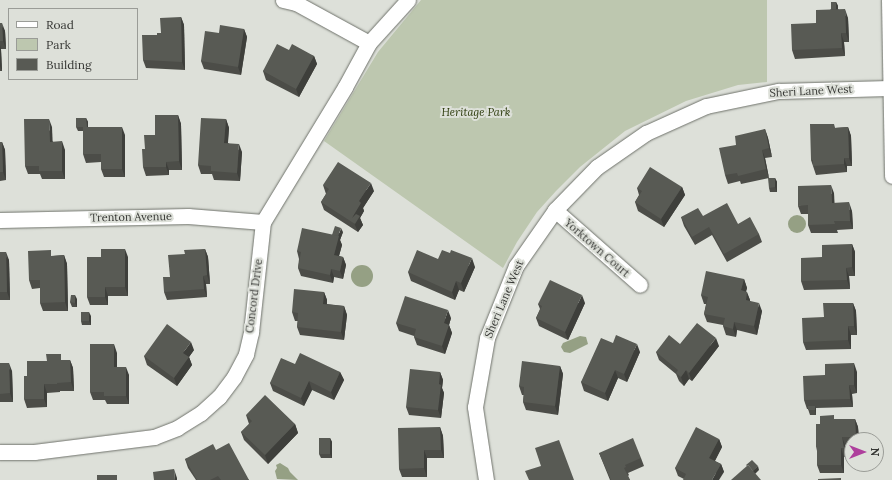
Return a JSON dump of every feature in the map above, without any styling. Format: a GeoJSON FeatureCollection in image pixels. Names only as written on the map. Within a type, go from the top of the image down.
{"type":"FeatureCollection","features":[{"type":"Feature","properties":{"kind":"street"},"geometry":{"type":"LineString","coordinates":[[283,0],[296,3],[368,43]]}},
{"type":"Feature","properties":{"kind":"street","name":"Concord Drive"},"geometry":{"type":"LineString","coordinates":[[0,452],[34,452],[154,437],[177,428],[201,412],[219,397],[234,377],[246,354],[251,332],[263,222],[345,87],[368,43],[408,0]]}},
{"type":"Feature","properties":{"kind":"street"},"geometry":{"type":"LineString","coordinates":[[889,0],[889,88],[892,176]]}},
{"type":"Feature","properties":{"kind":"street","name":"Sheri Lane West"},"geometry":{"type":"LineString","coordinates":[[486,480],[475,407],[487,338],[516,266],[555,210],[596,167],[646,133],[706,106],[778,91],[889,88]]}},
{"type":"Feature","properties":{"kind":"street","name":"Yorktown Court"},"geometry":{"type":"LineString","coordinates":[[555,210],[640,285]]}},
{"type":"Feature","properties":{"kind":"street","name":"Trenton Avenue"},"geometry":{"type":"LineString","coordinates":[[0,220],[188,216],[263,222]]}},
{"type":"Feature","properties":{"kind":"green space","name":"Heritage Park"},"geometry":{"type":"Polygon","coordinates":[[[421,0],[767,0],[767,82],[738,85],[686,101],[625,131],[580,167],[537,212],[517,242],[503,268],[324,141],[378,52],[421,0]]]}},
{"type":"Feature","properties":{"kind":"shaded area"},"geometry":{"type":"Polygon","coordinates":[[[797,215],[801,216],[805,220],[805,228],[801,232],[797,233],[793,232],[789,228],[788,224],[789,220],[793,216],[797,215]]]}},
{"type":"Feature","properties":{"kind":"shaded area"},"geometry":{"type":"Polygon","coordinates":[[[362,265],[366,266],[372,272],[372,280],[366,286],[362,287],[358,286],[352,280],[351,276],[352,272],[358,266],[362,265]]]}},
{"type":"Feature","properties":{"kind":"shaded area"},"geometry":{"type":"Polygon","coordinates":[[[580,336],[586,337],[588,344],[570,353],[564,352],[561,347],[563,343],[580,336]]]}},
{"type":"Feature","properties":{"kind":"shaded area"},"geometry":{"type":"Polygon","coordinates":[[[280,463],[288,468],[298,480],[277,479],[275,471],[277,468],[276,465],[280,463]]]}},
{"type":"Feature","properties":{"kind":"building"},"geometry":{"type":"Polygon","coordinates":[[[831,2],[836,2],[836,9],[831,9],[831,2]]]}},
{"type":"Feature","properties":{"kind":"building"},"geometry":{"type":"Polygon","coordinates":[[[845,9],[846,33],[841,33],[842,48],[792,50],[791,24],[816,23],[816,10],[845,9]]]}},
{"type":"Feature","properties":{"kind":"building"},"geometry":{"type":"Polygon","coordinates":[[[181,17],[182,62],[143,60],[142,35],[157,35],[157,33],[161,33],[160,18],[181,17]]]}},
{"type":"Feature","properties":{"kind":"building"},"geometry":{"type":"Polygon","coordinates":[[[0,23],[2,23],[3,41],[0,41],[0,23]]]}},
{"type":"Feature","properties":{"kind":"building"},"geometry":{"type":"Polygon","coordinates":[[[220,25],[244,29],[238,67],[201,61],[205,31],[219,33],[220,25]]]}},
{"type":"Feature","properties":{"kind":"building"},"geometry":{"type":"Polygon","coordinates":[[[277,44],[289,50],[292,44],[314,56],[296,89],[263,71],[277,44]]]}},
{"type":"Feature","properties":{"kind":"building"},"geometry":{"type":"Polygon","coordinates":[[[155,115],[178,115],[179,161],[166,162],[166,167],[143,167],[142,149],[145,149],[144,135],[155,135],[155,115]]]}},
{"type":"Feature","properties":{"kind":"building"},"geometry":{"type":"Polygon","coordinates":[[[76,118],[86,118],[87,127],[76,127],[76,118]]]}},
{"type":"Feature","properties":{"kind":"building"},"geometry":{"type":"Polygon","coordinates":[[[201,118],[226,119],[224,143],[239,144],[237,173],[211,171],[211,166],[198,165],[201,118]]]}},
{"type":"Feature","properties":{"kind":"building"},"geometry":{"type":"Polygon","coordinates":[[[24,119],[49,119],[50,142],[62,141],[62,171],[39,171],[39,166],[25,166],[24,119]]]}},
{"type":"Feature","properties":{"kind":"building"},"geometry":{"type":"Polygon","coordinates":[[[810,124],[834,124],[834,128],[848,127],[849,158],[844,158],[844,164],[813,166],[813,160],[811,160],[810,124]]]}},
{"type":"Feature","properties":{"kind":"building"},"geometry":{"type":"Polygon","coordinates":[[[83,127],[122,127],[122,169],[101,169],[101,154],[83,154],[83,127]]]}},
{"type":"Feature","properties":{"kind":"building"},"geometry":{"type":"Polygon","coordinates":[[[765,129],[769,148],[762,150],[766,169],[738,176],[737,173],[725,175],[719,148],[736,145],[735,136],[765,129]]]}},
{"type":"Feature","properties":{"kind":"building"},"geometry":{"type":"Polygon","coordinates":[[[0,142],[2,142],[3,172],[0,172],[0,142]]]}},
{"type":"Feature","properties":{"kind":"building"},"geometry":{"type":"Polygon","coordinates":[[[338,162],[371,183],[359,201],[361,203],[352,218],[356,214],[360,216],[355,224],[321,202],[329,189],[323,185],[338,162]]]}},
{"type":"Feature","properties":{"kind":"building"},"geometry":{"type":"Polygon","coordinates":[[[650,167],[682,187],[661,219],[635,202],[642,191],[637,188],[650,167]]]}},
{"type":"Feature","properties":{"kind":"building"},"geometry":{"type":"Polygon","coordinates":[[[768,178],[775,178],[775,187],[769,188],[768,178]]]}},
{"type":"Feature","properties":{"kind":"building"},"geometry":{"type":"Polygon","coordinates":[[[831,185],[832,203],[849,202],[850,221],[834,221],[835,224],[808,225],[808,205],[798,206],[798,186],[831,185]]]}},
{"type":"Feature","properties":{"kind":"building"},"geometry":{"type":"Polygon","coordinates":[[[727,203],[738,224],[750,217],[759,234],[724,254],[709,227],[692,237],[681,217],[698,208],[703,216],[727,203]]]}},
{"type":"Feature","properties":{"kind":"building"},"geometry":{"type":"Polygon","coordinates":[[[335,226],[341,228],[338,236],[332,235],[335,226]]]}},
{"type":"Feature","properties":{"kind":"building"},"geometry":{"type":"Polygon","coordinates":[[[302,228],[339,236],[334,255],[343,257],[340,271],[331,269],[330,275],[298,268],[301,252],[297,251],[302,228]]]}},
{"type":"Feature","properties":{"kind":"building"},"geometry":{"type":"Polygon","coordinates":[[[852,244],[852,267],[846,268],[847,280],[801,281],[801,258],[822,257],[822,245],[852,244]]]}},
{"type":"Feature","properties":{"kind":"building"},"geometry":{"type":"Polygon","coordinates":[[[101,249],[125,249],[125,287],[105,287],[105,297],[87,297],[87,257],[101,257],[101,249]]]}},
{"type":"Feature","properties":{"kind":"building"},"geometry":{"type":"Polygon","coordinates":[[[205,249],[207,275],[203,276],[204,289],[164,292],[163,277],[170,277],[168,255],[185,254],[184,250],[205,249]]]}},
{"type":"Feature","properties":{"kind":"building"},"geometry":{"type":"Polygon","coordinates":[[[51,250],[51,256],[64,255],[65,302],[40,303],[40,280],[29,280],[28,251],[51,250]]]}},
{"type":"Feature","properties":{"kind":"building"},"geometry":{"type":"Polygon","coordinates":[[[417,250],[438,259],[442,250],[450,253],[451,250],[472,258],[461,283],[456,281],[452,292],[408,272],[417,250]]]}},
{"type":"Feature","properties":{"kind":"building"},"geometry":{"type":"Polygon","coordinates":[[[0,252],[6,252],[7,292],[0,292],[0,252]]]}},
{"type":"Feature","properties":{"kind":"building"},"geometry":{"type":"Polygon","coordinates":[[[706,271],[744,279],[741,290],[747,292],[746,300],[759,303],[754,326],[734,322],[733,329],[723,326],[725,318],[704,314],[708,297],[701,295],[706,271]]]}},
{"type":"Feature","properties":{"kind":"building"},"geometry":{"type":"Polygon","coordinates":[[[550,280],[582,295],[565,332],[536,318],[542,306],[538,304],[550,280]]]}},
{"type":"Feature","properties":{"kind":"building"},"geometry":{"type":"Polygon","coordinates":[[[294,289],[324,292],[323,304],[344,306],[341,332],[297,327],[298,313],[292,312],[294,289]]]}},
{"type":"Feature","properties":{"kind":"building"},"geometry":{"type":"Polygon","coordinates":[[[71,295],[75,295],[75,303],[70,302],[71,295]]]}},
{"type":"Feature","properties":{"kind":"building"},"geometry":{"type":"Polygon","coordinates":[[[405,296],[448,310],[444,323],[449,325],[442,346],[414,337],[416,329],[396,323],[405,296]]]}},
{"type":"Feature","properties":{"kind":"building"},"geometry":{"type":"Polygon","coordinates":[[[823,303],[853,303],[854,326],[848,326],[848,340],[803,342],[802,318],[824,317],[823,303]]]}},
{"type":"Feature","properties":{"kind":"building"},"geometry":{"type":"Polygon","coordinates":[[[81,312],[89,312],[89,321],[81,321],[81,312]]]}},
{"type":"Feature","properties":{"kind":"building"},"geometry":{"type":"Polygon","coordinates":[[[697,323],[716,338],[689,373],[686,370],[681,377],[676,373],[678,370],[656,352],[669,335],[680,344],[697,323]]]}},
{"type":"Feature","properties":{"kind":"building"},"geometry":{"type":"Polygon","coordinates":[[[167,324],[191,342],[183,353],[189,357],[174,378],[144,356],[167,324]]]}},
{"type":"Feature","properties":{"kind":"building"},"geometry":{"type":"Polygon","coordinates":[[[616,335],[637,344],[624,374],[615,370],[605,393],[581,382],[601,338],[613,343],[616,335]]]}},
{"type":"Feature","properties":{"kind":"building"},"geometry":{"type":"Polygon","coordinates":[[[90,344],[114,344],[114,367],[126,367],[126,396],[104,396],[104,392],[90,392],[90,344]]]}},
{"type":"Feature","properties":{"kind":"building"},"geometry":{"type":"Polygon","coordinates":[[[300,353],[340,372],[331,392],[309,381],[301,398],[270,383],[281,358],[295,364],[300,353]]]}},
{"type":"Feature","properties":{"kind":"building"},"geometry":{"type":"Polygon","coordinates":[[[46,354],[61,354],[61,360],[70,360],[71,382],[44,384],[44,399],[24,399],[24,376],[27,376],[27,361],[47,361],[46,354]]]}},
{"type":"Feature","properties":{"kind":"building"},"geometry":{"type":"Polygon","coordinates":[[[522,361],[560,366],[555,406],[523,402],[524,387],[519,386],[522,361]]]}},
{"type":"Feature","properties":{"kind":"building"},"geometry":{"type":"Polygon","coordinates":[[[0,363],[9,363],[10,393],[0,394],[0,363]]]}},
{"type":"Feature","properties":{"kind":"building"},"geometry":{"type":"Polygon","coordinates":[[[854,363],[854,385],[849,385],[850,399],[804,400],[803,376],[825,375],[825,364],[854,363]]]}},
{"type":"Feature","properties":{"kind":"building"},"geometry":{"type":"Polygon","coordinates":[[[410,369],[440,372],[439,384],[441,385],[438,410],[406,407],[410,369]]]}},
{"type":"Feature","properties":{"kind":"building"},"geometry":{"type":"Polygon","coordinates":[[[265,395],[295,424],[265,455],[241,432],[252,421],[246,415],[265,395]]]}},
{"type":"Feature","properties":{"kind":"building"},"geometry":{"type":"Polygon","coordinates":[[[808,406],[815,406],[815,410],[808,410],[808,406]]]}},
{"type":"Feature","properties":{"kind":"building"},"geometry":{"type":"Polygon","coordinates":[[[834,415],[834,419],[855,419],[856,432],[844,432],[844,437],[842,437],[844,448],[841,448],[841,465],[817,465],[816,424],[820,424],[820,416],[834,415]]]}},
{"type":"Feature","properties":{"kind":"building"},"geometry":{"type":"Polygon","coordinates":[[[440,427],[441,450],[424,450],[424,468],[399,469],[398,428],[440,427]]]}},
{"type":"Feature","properties":{"kind":"building"},"geometry":{"type":"Polygon","coordinates":[[[696,427],[719,439],[709,458],[721,464],[712,480],[683,480],[686,474],[675,468],[696,427]]]}},
{"type":"Feature","properties":{"kind":"building"},"geometry":{"type":"Polygon","coordinates":[[[319,438],[330,438],[330,454],[319,454],[319,438]]]}},
{"type":"Feature","properties":{"kind":"building"},"geometry":{"type":"Polygon","coordinates":[[[633,438],[641,458],[625,465],[626,467],[624,468],[630,480],[611,480],[599,453],[633,438]]]}},
{"type":"Feature","properties":{"kind":"building"},"geometry":{"type":"Polygon","coordinates":[[[559,440],[574,480],[529,480],[525,471],[541,466],[535,448],[559,440]]]}},
{"type":"Feature","properties":{"kind":"building"},"geometry":{"type":"Polygon","coordinates":[[[229,443],[249,480],[221,480],[218,476],[210,480],[197,480],[185,459],[213,444],[216,450],[229,443]]]}},
{"type":"Feature","properties":{"kind":"building"},"geometry":{"type":"Polygon","coordinates":[[[752,460],[758,466],[753,471],[748,465],[746,465],[752,460]]]}},
{"type":"Feature","properties":{"kind":"building"},"geometry":{"type":"Polygon","coordinates":[[[748,465],[761,480],[731,480],[748,465]]]}},
{"type":"Feature","properties":{"kind":"building"},"geometry":{"type":"Polygon","coordinates":[[[174,469],[175,480],[154,480],[153,472],[174,469]]]}},
{"type":"Feature","properties":{"kind":"building"},"geometry":{"type":"Polygon","coordinates":[[[97,475],[117,475],[117,480],[97,480],[97,475]]]}},
{"type":"Feature","properties":{"kind":"building"},"geometry":{"type":"Polygon","coordinates":[[[841,478],[841,480],[818,480],[818,479],[841,478]]]}}]}
